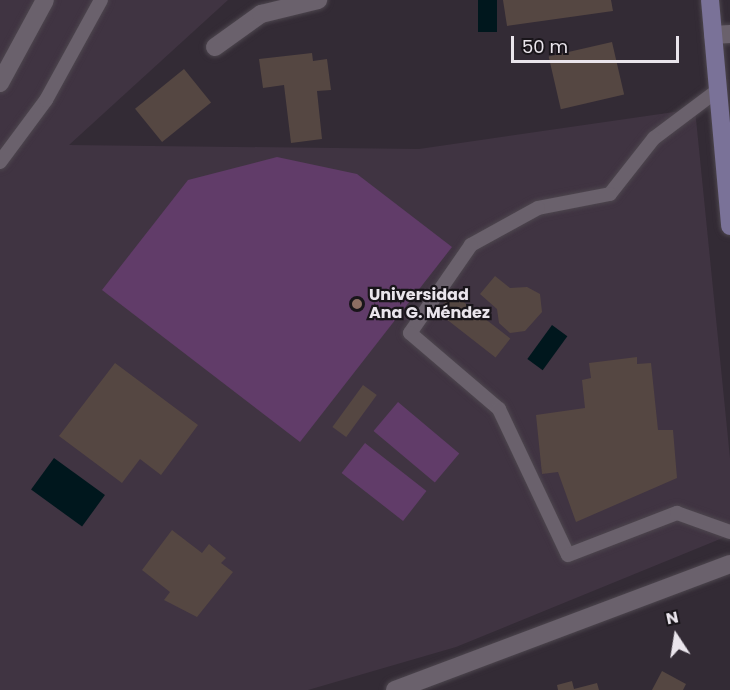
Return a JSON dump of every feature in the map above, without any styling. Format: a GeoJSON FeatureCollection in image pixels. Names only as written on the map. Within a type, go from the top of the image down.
{"type":"FeatureCollection","features":[{"type":"Feature","properties":{"kind":"street"},"geometry":{"type":"LineString","coordinates":[[0,82],[45,0]]}},
{"type":"Feature","properties":{"kind":"street"},"geometry":{"type":"LineString","coordinates":[[215,47],[261,14],[318,0]]}},
{"type":"Feature","properties":{"kind":"street"},"geometry":{"type":"LineString","coordinates":[[710,0],[722,34],[718,90],[730,226]]}},
{"type":"Feature","properties":{"kind":"street"},"geometry":{"type":"LineString","coordinates":[[395,690],[730,564]]}},
{"type":"Feature","properties":{"kind":"lane"},"geometry":{"type":"LineString","coordinates":[[0,162],[46,100],[101,0]]}},
{"type":"Feature","properties":{"kind":"lane"},"geometry":{"type":"LineString","coordinates":[[718,90],[654,138],[610,194],[538,208],[471,245],[410,333],[499,409],[568,555],[677,513],[730,532]]}},
{"type":"Feature","properties":{"kind":"shaded area","name":"Universidad Ana G. Méndez"},"geometry":{"type":"Polygon","coordinates":[[[0,0],[228,0],[69,145],[419,149],[695,109],[730,458],[730,535],[456,647],[308,690],[0,690],[0,0]]]}},
{"type":"Feature","properties":{"kind":"shaded area"},"geometry":{"type":"Polygon","coordinates":[[[277,157],[357,174],[452,247],[300,442],[102,290],[188,180],[277,157]]]}},
{"type":"Feature","properties":{"kind":"shaded area"},"geometry":{"type":"Polygon","coordinates":[[[398,402],[459,453],[435,483],[374,431],[398,402]]]}},
{"type":"Feature","properties":{"kind":"shaded area"},"geometry":{"type":"Polygon","coordinates":[[[365,443],[426,491],[403,521],[342,473],[365,443]]]}},
{"type":"Feature","properties":{"kind":"water"},"geometry":{"type":"Polygon","coordinates":[[[478,0],[497,0],[497,32],[478,32],[478,0]]]}},
{"type":"Feature","properties":{"kind":"water"},"geometry":{"type":"Polygon","coordinates":[[[552,325],[567,336],[543,370],[527,359],[552,325]]]}},
{"type":"Feature","properties":{"kind":"water"},"geometry":{"type":"Polygon","coordinates":[[[54,458],[105,495],[82,527],[31,490],[54,458]]]}},
{"type":"Feature","properties":{"kind":"building"},"geometry":{"type":"Polygon","coordinates":[[[503,0],[611,0],[613,11],[507,26],[503,0]]]}},
{"type":"Feature","properties":{"kind":"building"},"geometry":{"type":"Polygon","coordinates":[[[612,42],[624,95],[561,109],[549,57],[612,42]]]}},
{"type":"Feature","properties":{"kind":"building"},"geometry":{"type":"Polygon","coordinates":[[[312,53],[313,61],[327,59],[331,90],[317,91],[322,139],[291,143],[284,85],[263,88],[259,59],[312,53]]]}},
{"type":"Feature","properties":{"kind":"building"},"geometry":{"type":"Polygon","coordinates":[[[184,69],[211,102],[162,142],[135,109],[184,69]]]}},
{"type":"Feature","properties":{"kind":"building"},"geometry":{"type":"Polygon","coordinates":[[[495,276],[510,288],[527,287],[540,294],[542,312],[525,331],[510,333],[499,323],[497,309],[480,294],[495,276]]]}},
{"type":"Feature","properties":{"kind":"building"},"geometry":{"type":"Polygon","coordinates":[[[452,293],[510,339],[496,357],[437,312],[452,293]]]}},
{"type":"Feature","properties":{"kind":"building"},"geometry":{"type":"Polygon","coordinates":[[[637,357],[637,364],[651,363],[658,430],[673,430],[677,478],[576,522],[558,472],[542,474],[536,415],[585,408],[582,380],[591,378],[589,363],[637,357]]]}},
{"type":"Feature","properties":{"kind":"building"},"geometry":{"type":"Polygon","coordinates":[[[115,363],[198,425],[161,475],[140,459],[122,483],[59,436],[115,363]]]}},
{"type":"Feature","properties":{"kind":"building"},"geometry":{"type":"Polygon","coordinates":[[[363,385],[377,395],[346,437],[332,427],[363,385]]]}},
{"type":"Feature","properties":{"kind":"building"},"geometry":{"type":"Polygon","coordinates":[[[172,530],[202,553],[209,544],[226,558],[221,563],[233,572],[197,617],[164,600],[170,592],[142,570],[172,530]]]}},
{"type":"Feature","properties":{"kind":"building"},"geometry":{"type":"Polygon","coordinates":[[[662,671],[686,684],[683,690],[652,690],[662,671]]]}},
{"type":"Feature","properties":{"kind":"building"},"geometry":{"type":"Polygon","coordinates":[[[572,681],[574,689],[597,683],[599,690],[558,690],[557,685],[572,681]]]}},
{"type":"Feature","properties":{"kind":"place","name":"Universidad Ana G. Méndez"},"geometry":{"type":"Point","coordinates":[357,304]}}]}
